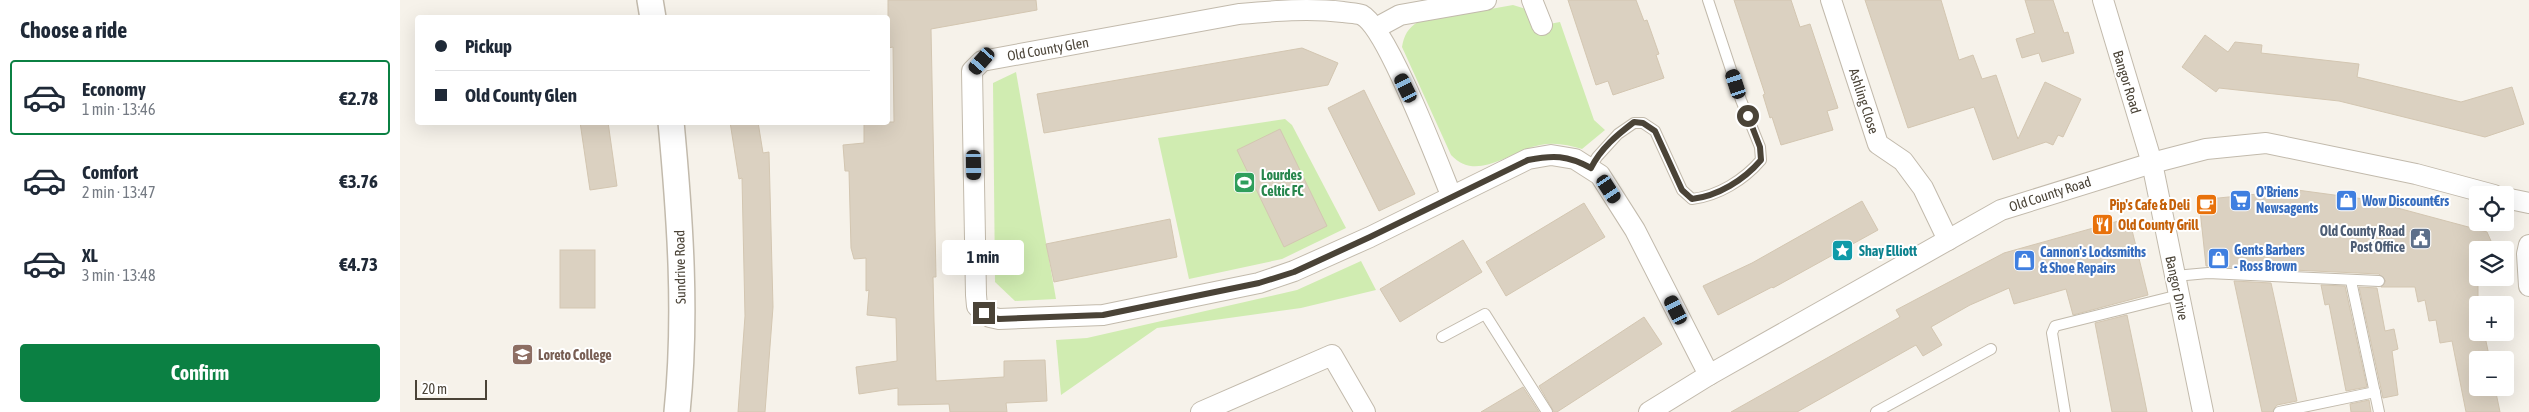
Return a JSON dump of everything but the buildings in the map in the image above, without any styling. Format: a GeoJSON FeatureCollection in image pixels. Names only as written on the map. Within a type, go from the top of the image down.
{"type":"FeatureCollection","features":[{"type":"Feature","properties":{"kind":"street"},"geometry":{"type":"LineString","coordinates":[[650,0],[652,15]]}},
{"type":"Feature","properties":{"kind":"street"},"geometry":{"type":"LineString","coordinates":[[1376,28],[1400,15],[1486,0]]}},
{"type":"Feature","properties":{"kind":"street"},"geometry":{"type":"LineString","coordinates":[[1532,0],[1542,25]]}},
{"type":"Feature","properties":{"kind":"street","name":"Ashling Close"},"geometry":{"type":"LineString","coordinates":[[1831,0],[1878,144],[1903,161],[1923,188],[1948,240]]}},
{"type":"Feature","properties":{"kind":"street","name":"Bangor Road"},"geometry":{"type":"LineString","coordinates":[[2103,0],[2152,163]]}},
{"type":"Feature","properties":{"kind":"street","name":"Old County Glen"},"geometry":{"type":"LineString","coordinates":[[1452,196],[1413,102],[1376,28],[1361,15],[1330,11],[1283,10],[1240,14],[982,61],[972,72],[977,306],[990,317],[999,319],[1103,315],[1259,283],[1294,272],[1528,160],[1552,155],[1575,159],[1600,175],[1635,230],[1709,375]]}},
{"type":"Feature","properties":{"kind":"street","name":"Sundrive Road"},"geometry":{"type":"LineString","coordinates":[[671,125],[681,260],[680,382],[677,412]]}},
{"type":"Feature","properties":{"kind":"street","name":"Old County Road"},"geometry":{"type":"LineString","coordinates":[[1649,412],[1709,375],[2001,210],[2152,163],[2206,149],[2266,143],[2336,156],[2469,189]]}},
{"type":"Feature","properties":{"kind":"street","name":"Bangor Drive"},"geometry":{"type":"LineString","coordinates":[[2152,163],[2203,412]]}},
{"type":"Feature","properties":{"kind":"street"},"geometry":{"type":"LineString","coordinates":[[2514,200],[2529,203]]}},
{"type":"Feature","properties":{"kind":"street"},"geometry":{"type":"LineString","coordinates":[[2529,245],[2526,254],[2529,286]]}},
{"type":"Feature","properties":{"kind":"street"},"geometry":{"type":"LineString","coordinates":[[1201,412],[1332,355],[1365,412]]}},
{"type":"Feature","properties":{"kind":"lane"},"geometry":{"type":"LineString","coordinates":[[1591,168],[1597,156],[1612,140],[1634,122],[1643,123],[1655,131],[1682,190],[1692,199],[1707,197],[1748,175],[1761,160],[1760,147],[1741,100],[1708,0]]}},
{"type":"Feature","properties":{"kind":"lane"},"geometry":{"type":"LineString","coordinates":[[2065,412],[2052,333],[2055,326],[2177,286],[2208,273],[2379,281]]}},
{"type":"Feature","properties":{"kind":"lane"},"geometry":{"type":"LineString","coordinates":[[2352,281],[2379,412]]}},
{"type":"Feature","properties":{"kind":"lane"},"geometry":{"type":"LineString","coordinates":[[1442,337],[1485,314],[1547,412]]}},
{"type":"Feature","properties":{"kind":"lane"},"geometry":{"type":"LineString","coordinates":[[1876,412],[1991,349]]}},
{"type":"Feature","properties":{"kind":"lane"},"geometry":{"type":"LineString","coordinates":[[2279,412],[2375,392]]}},
{"type":"Feature","properties":{"kind":"green space"},"geometry":{"type":"Polygon","coordinates":[[[1513,5],[1526,9],[1533,27],[1560,22],[1594,120],[1605,130],[1582,149],[1561,144],[1540,145],[1483,166],[1461,163],[1451,155],[1402,47],[1405,35],[1418,22],[1513,5]]]}},
{"type":"Feature","properties":{"kind":"green space"},"geometry":{"type":"Polygon","coordinates":[[[1016,72],[1056,299],[1015,301],[995,282],[993,83],[1016,72]]]}},
{"type":"Feature","properties":{"kind":"green space","name":"Lourdes Celtic FC"},"geometry":{"type":"Polygon","coordinates":[[[1285,119],[1292,125],[1346,228],[1282,259],[1189,279],[1158,138],[1285,119]]]}},
{"type":"Feature","properties":{"kind":"green space"},"geometry":{"type":"Polygon","coordinates":[[[1361,261],[1376,290],[1301,308],[1157,328],[1061,395],[1056,340],[1087,338],[1297,290],[1361,261]]]}},
{"type":"Feature","properties":{"kind":"place","name":"Lourdes Celtic FC"},"geometry":{"type":"Point","coordinates":[1245,183]}},
{"type":"Feature","properties":{"kind":"place","name":"O'Briens Newsagents"},"geometry":{"type":"Point","coordinates":[2240,200]}},
{"type":"Feature","properties":{"kind":"place","name":"Wow Discount€rs"},"geometry":{"type":"Point","coordinates":[2346,201]}},
{"type":"Feature","properties":{"kind":"place","name":"Pip's Cafe & Deli"},"geometry":{"type":"Point","coordinates":[2206,205]}},
{"type":"Feature","properties":{"kind":"place","name":"Old County Grill"},"geometry":{"type":"Point","coordinates":[2102,225]}},
{"type":"Feature","properties":{"kind":"place","name":"Old County Road Post Office"},"geometry":{"type":"Point","coordinates":[2421,239]}},
{"type":"Feature","properties":{"kind":"place","name":"Shay Elliott"},"geometry":{"type":"Point","coordinates":[1843,251]}},
{"type":"Feature","properties":{"kind":"place","name":"Gents Barbers - Ross Brown"},"geometry":{"type":"Point","coordinates":[2218,258]}},
{"type":"Feature","properties":{"kind":"place","name":"Cannon's Locksmiths & Shoe Repairs"},"geometry":{"type":"Point","coordinates":[2024,260]}},
{"type":"Feature","properties":{"kind":"place","name":"Loreto College"},"geometry":{"type":"Point","coordinates":[522,355]}},
{"type":"Feature","properties":{"kind":"route"},"geometry":{"type":"LineString","coordinates":[[984,313],[999,319],[1103,315],[1259,283],[1294,272],[1528,160],[1552,155],[1575,159],[1591,168],[1597,156],[1618,134],[1634,122],[1643,123],[1655,131],[1682,190],[1692,199],[1707,197],[1748,175],[1761,160],[1760,147],[1748,116]]}}]}
